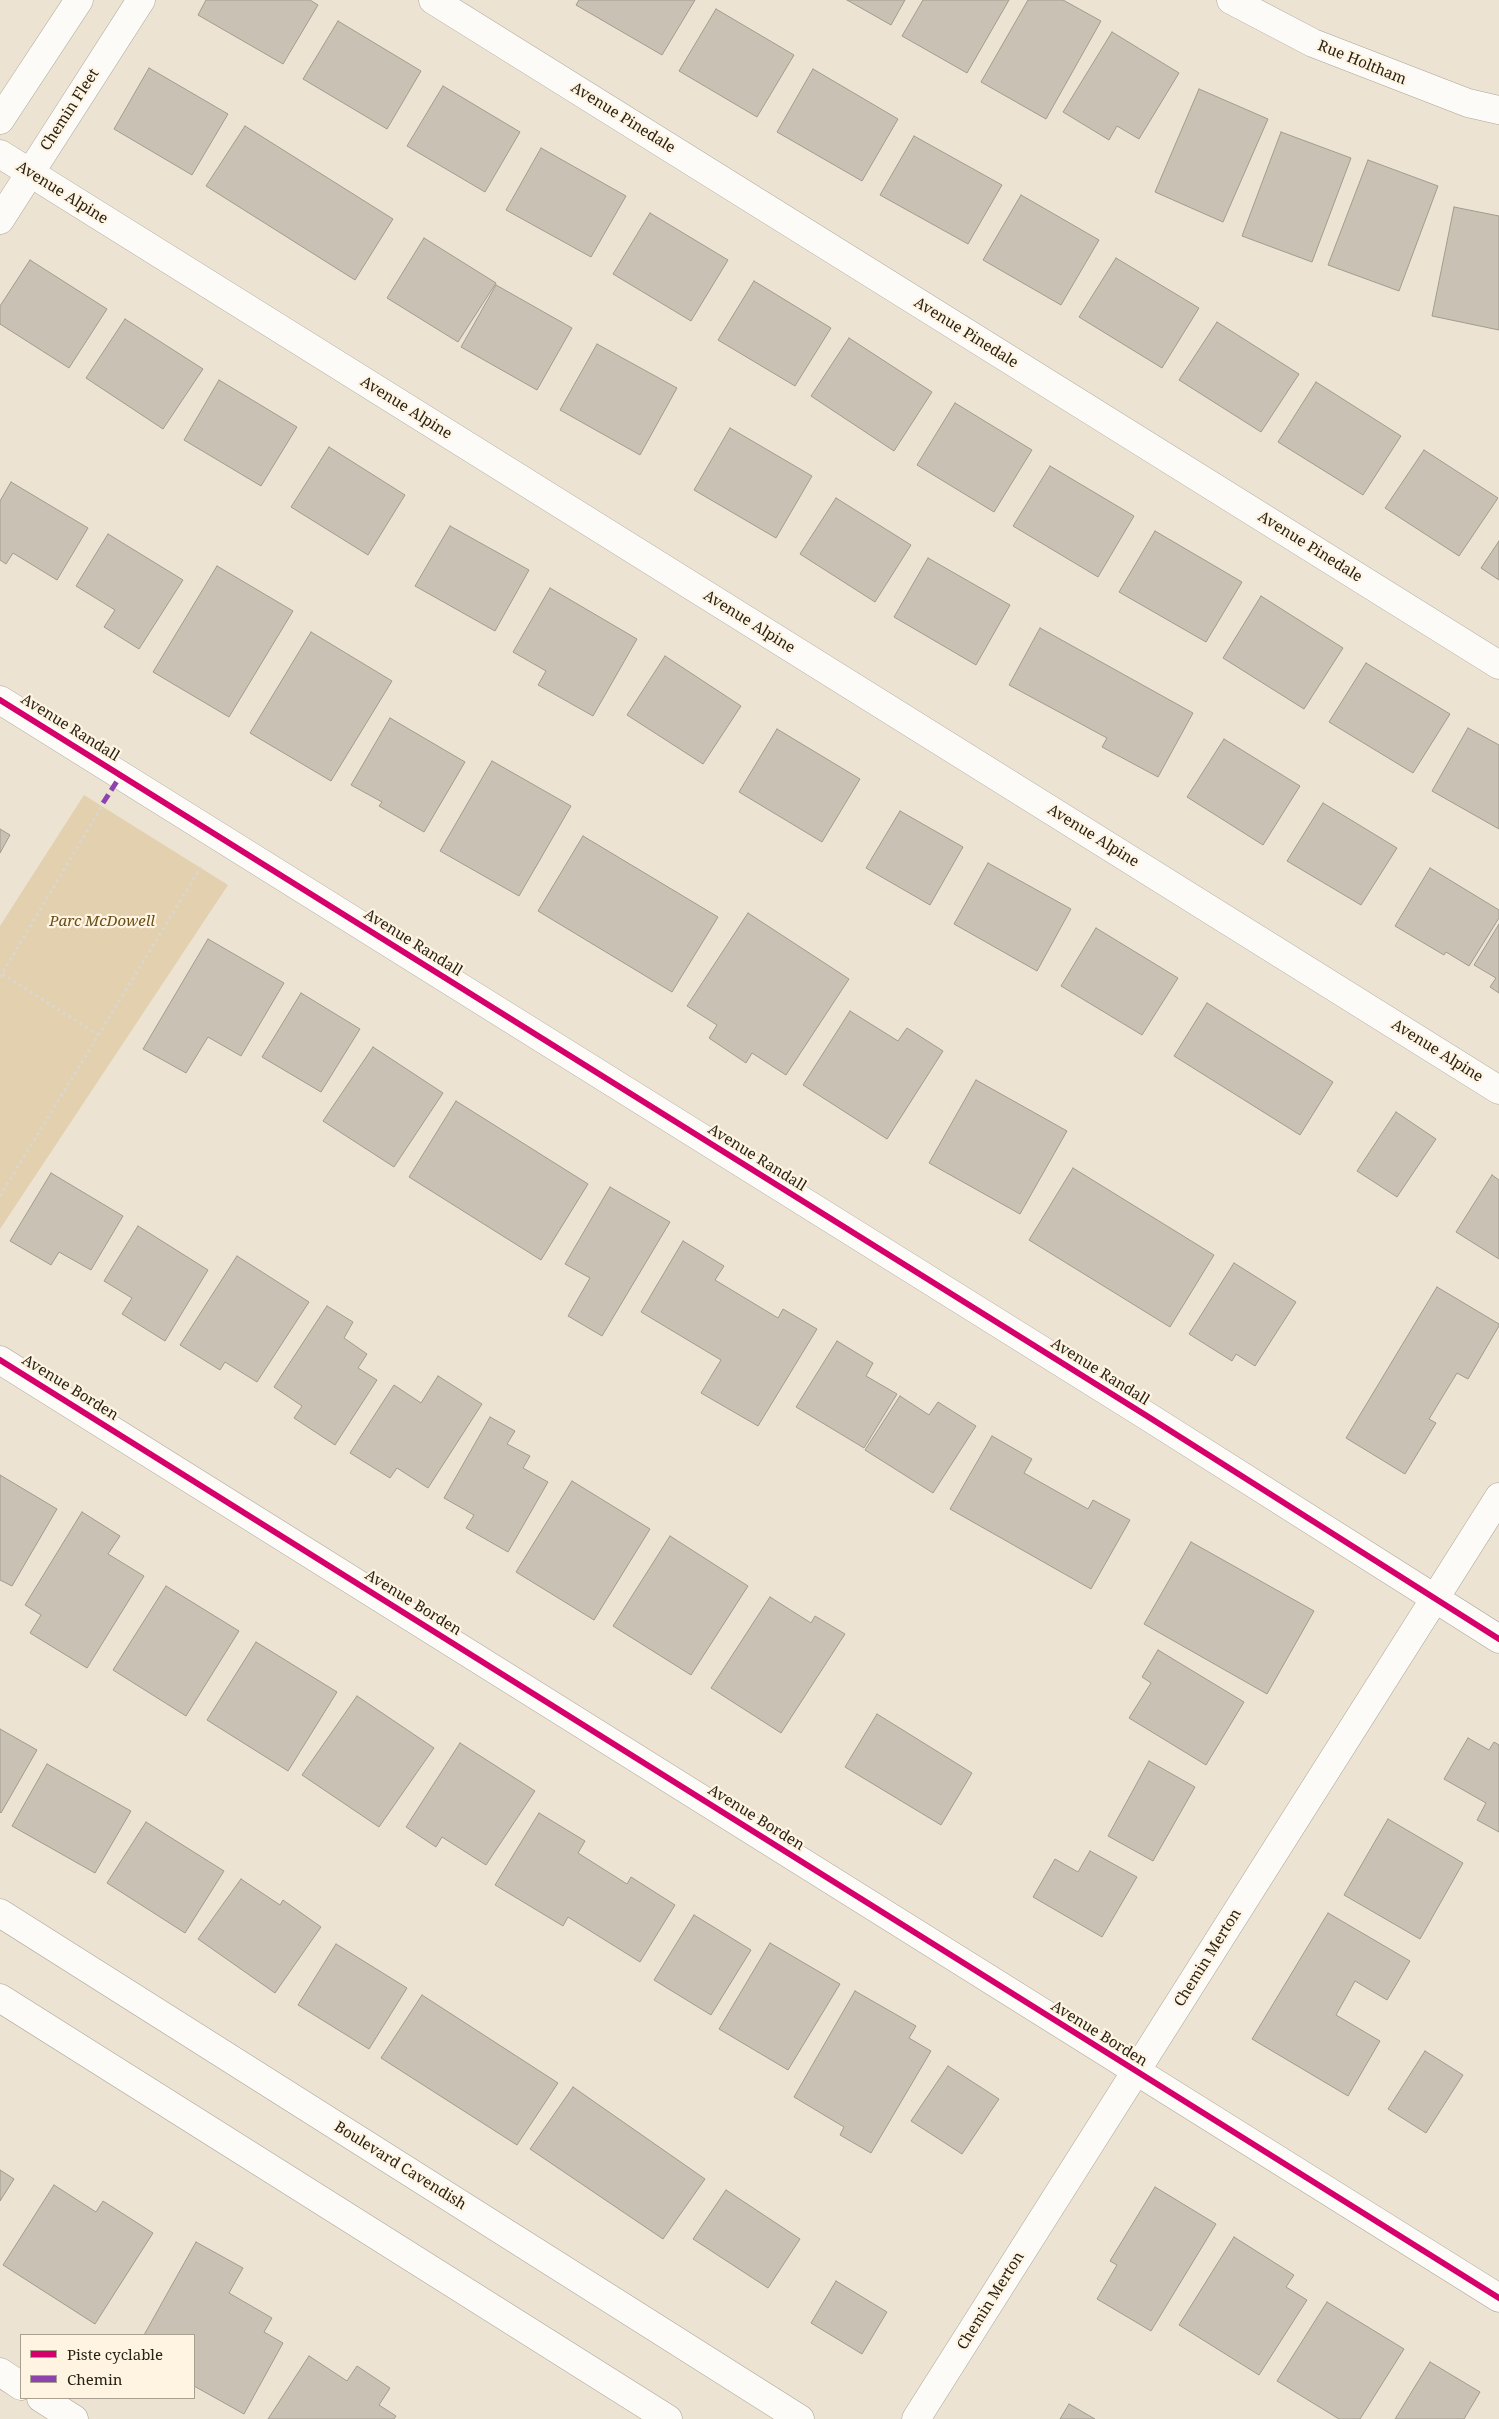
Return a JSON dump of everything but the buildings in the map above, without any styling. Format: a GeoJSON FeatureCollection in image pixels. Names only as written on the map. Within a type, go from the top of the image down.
{"type":"FeatureCollection","features":[{"type":"Feature","properties":{"kind":"street"},"geometry":{"type":"LineString","coordinates":[[0,120],[79,0]]}},
{"type":"Feature","properties":{"kind":"street","name":"Chemin Fleet"},"geometry":{"type":"LineString","coordinates":[[0,220],[141,0]]}},
{"type":"Feature","properties":{"kind":"street","name":"Avenue Pinedale"},"geometry":{"type":"LineString","coordinates":[[434,0],[1499,665]]}},
{"type":"Feature","properties":{"kind":"street","name":"Rue Holtham"},"geometry":{"type":"LineString","coordinates":[[1231,0],[1313,44],[1468,104],[1499,110]]}},
{"type":"Feature","properties":{"kind":"street","name":"Avenue Alpine"},"geometry":{"type":"LineString","coordinates":[[0,154],[1499,1090]]}},
{"type":"Feature","properties":{"kind":"street","name":"Avenue Randall"},"geometry":{"type":"LineString","coordinates":[[0,700],[1499,1639]]}},
{"type":"Feature","properties":{"kind":"street","name":"Avenue Borden"},"geometry":{"type":"LineString","coordinates":[[0,1360],[1499,2298]]}},
{"type":"Feature","properties":{"kind":"street","name":"Chemin Merton"},"geometry":{"type":"LineString","coordinates":[[916,2419],[1499,1497]]}},
{"type":"Feature","properties":{"kind":"street","name":"Boulevard Cavendish"},"geometry":{"type":"LineString","coordinates":[[0,1913],[800,2419]]}},
{"type":"Feature","properties":{"kind":"street"},"geometry":{"type":"LineString","coordinates":[[0,1998],[668,2419]]}},
{"type":"Feature","properties":{"kind":"street"},"geometry":{"type":"LineString","coordinates":[[0,2372],[20,2385]]}},
{"type":"Feature","properties":{"kind":"street"},"geometry":{"type":"LineString","coordinates":[[42,2399],[74,2419]]}},
{"type":"Feature","properties":{"kind":"path"},"geometry":{"type":"LineString","coordinates":[[98,1035],[2,975],[103,803]]}},
{"type":"Feature","properties":{"kind":"path"},"geometry":{"type":"LineString","coordinates":[[0,1196],[203,865]]}},
{"type":"Feature","properties":{"kind":"green space","name":"Parc McDowell"},"geometry":{"type":"Polygon","coordinates":[[[84,795],[228,885],[0,1229],[0,926],[84,795]]]}},
{"type":"Feature","properties":{"kind":"marked path"},"geometry":{"type":"LineString","coordinates":[[103,803],[121,775]]}},
{"type":"Feature","properties":{"kind":"cycle path"},"geometry":{"type":"LineString","coordinates":[[0,700],[1147,1416],[1499,1639]]}},
{"type":"Feature","properties":{"kind":"cycle path"},"geometry":{"type":"LineString","coordinates":[[0,1360],[1499,2298]]}}]}
